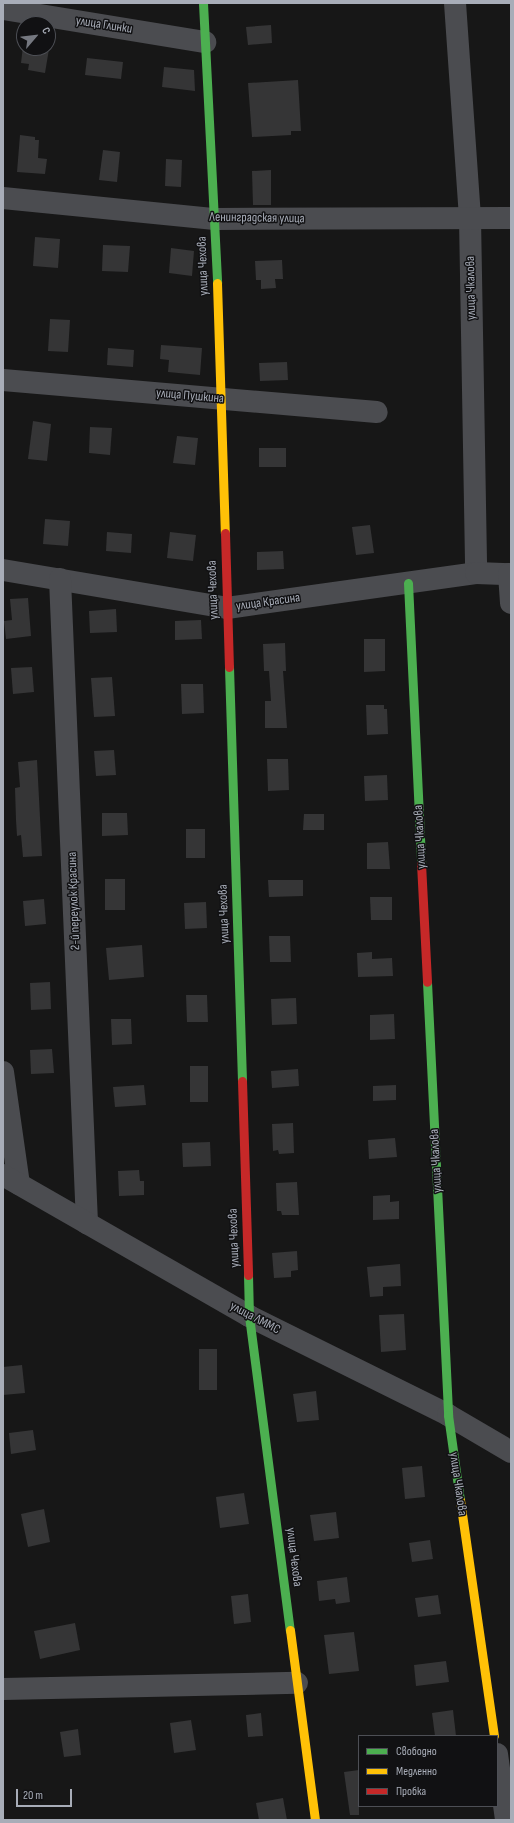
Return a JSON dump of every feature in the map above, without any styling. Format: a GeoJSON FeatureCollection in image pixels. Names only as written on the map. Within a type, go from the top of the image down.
{"type":"FeatureCollection","features":[{"type":"Feature","properties":{"kind":"street","name":"улица Чехова"},"geometry":{"type":"LineString","coordinates":[[203,3],[215,219],[249,1316],[315,1820]]}},
{"type":"Feature","properties":{"kind":"street","name":"улица Чкалова"},"geometry":{"type":"LineString","coordinates":[[455,3],[470,218],[476,573]]}},
{"type":"Feature","properties":{"kind":"street","name":"улица Глинки"},"geometry":{"type":"LineString","coordinates":[[3,9],[205,42]]}},
{"type":"Feature","properties":{"kind":"street","name":"Ленинградская улица"},"geometry":{"type":"LineString","coordinates":[[3,198],[215,219],[511,218]]}},
{"type":"Feature","properties":{"kind":"street","name":"улица Пушкина"},"geometry":{"type":"LineString","coordinates":[[3,380],[377,412]]}},
{"type":"Feature","properties":{"kind":"street","name":"улица Красина"},"geometry":{"type":"LineString","coordinates":[[3,570],[227,608],[476,573],[510,574]]}},
{"type":"Feature","properties":{"kind":"street"},"geometry":{"type":"LineString","coordinates":[[510,574],[511,603]]}},
{"type":"Feature","properties":{"kind":"street","name":"2-й переулок Красина"},"geometry":{"type":"LineString","coordinates":[[60,580],[88,1223]]}},
{"type":"Feature","properties":{"kind":"street","name":"улица Чкалова"},"geometry":{"type":"LineString","coordinates":[[408,583],[448,1415],[494,1735]]}},
{"type":"Feature","properties":{"kind":"street"},"geometry":{"type":"LineString","coordinates":[[3,1072],[11,1180]]}},
{"type":"Feature","properties":{"kind":"street","name":"улица ЛММС"},"geometry":{"type":"LineString","coordinates":[[11,1180],[249,1316],[448,1415],[511,1452]]}},
{"type":"Feature","properties":{"kind":"street"},"geometry":{"type":"LineString","coordinates":[[3,1689],[297,1683]]}},
{"type":"Feature","properties":{"kind":"street"},"geometry":{"type":"LineString","coordinates":[[498,1761],[506,1820]]}},
{"type":"Feature","properties":{"kind":"building"},"geometry":{"type":"Polygon","coordinates":[[[271,25],[272,43],[248,45],[246,27],[271,25]]]}},
{"type":"Feature","properties":{"kind":"building"},"geometry":{"type":"Polygon","coordinates":[[[22,56],[48,56],[45,73],[28,70],[29,64],[21,63],[22,56]]]}},
{"type":"Feature","properties":{"kind":"building"},"geometry":{"type":"Polygon","coordinates":[[[87,58],[123,62],[121,79],[85,75],[87,58]]]}},
{"type":"Feature","properties":{"kind":"building"},"geometry":{"type":"Polygon","coordinates":[[[164,67],[194,70],[195,91],[162,87],[164,67]]]}},
{"type":"Feature","properties":{"kind":"building"},"geometry":{"type":"Polygon","coordinates":[[[298,80],[301,131],[291,131],[291,135],[252,137],[248,83],[298,80]]]}},
{"type":"Feature","properties":{"kind":"building"},"geometry":{"type":"Polygon","coordinates":[[[20,135],[35,137],[35,140],[39,140],[38,158],[47,159],[45,174],[17,172],[20,135]]]}},
{"type":"Feature","properties":{"kind":"building"},"geometry":{"type":"Polygon","coordinates":[[[103,150],[120,152],[117,182],[99,180],[103,150]]]}},
{"type":"Feature","properties":{"kind":"building"},"geometry":{"type":"Polygon","coordinates":[[[166,159],[182,160],[181,187],[165,186],[166,159]]]}},
{"type":"Feature","properties":{"kind":"building"},"geometry":{"type":"Polygon","coordinates":[[[271,170],[271,205],[253,205],[252,171],[271,170]]]}},
{"type":"Feature","properties":{"kind":"building"},"geometry":{"type":"Polygon","coordinates":[[[35,237],[60,239],[58,268],[33,266],[35,237]]]}},
{"type":"Feature","properties":{"kind":"building"},"geometry":{"type":"Polygon","coordinates":[[[103,245],[130,246],[128,272],[102,271],[103,245]]]}},
{"type":"Feature","properties":{"kind":"building"},"geometry":{"type":"Polygon","coordinates":[[[171,248],[194,251],[192,276],[169,273],[171,248]]]}},
{"type":"Feature","properties":{"kind":"building"},"geometry":{"type":"Polygon","coordinates":[[[282,260],[283,279],[275,279],[276,288],[261,289],[261,280],[256,280],[255,261],[282,260]]]}},
{"type":"Feature","properties":{"kind":"building"},"geometry":{"type":"Polygon","coordinates":[[[50,319],[70,320],[68,352],[48,351],[50,319]]]}},
{"type":"Feature","properties":{"kind":"building"},"geometry":{"type":"Polygon","coordinates":[[[161,345],[202,348],[200,375],[168,372],[169,360],[160,359],[161,345]]]}},
{"type":"Feature","properties":{"kind":"building"},"geometry":{"type":"Polygon","coordinates":[[[108,348],[134,350],[133,367],[107,365],[108,348]]]}},
{"type":"Feature","properties":{"kind":"building"},"geometry":{"type":"Polygon","coordinates":[[[287,362],[288,380],[260,381],[259,363],[287,362]]]}},
{"type":"Feature","properties":{"kind":"building"},"geometry":{"type":"Polygon","coordinates":[[[33,421],[51,424],[47,461],[28,459],[33,421]]]}},
{"type":"Feature","properties":{"kind":"building"},"geometry":{"type":"Polygon","coordinates":[[[90,427],[112,428],[110,455],[89,453],[90,427]]]}},
{"type":"Feature","properties":{"kind":"building"},"geometry":{"type":"Polygon","coordinates":[[[177,436],[198,438],[195,465],[173,463],[177,436]]]}},
{"type":"Feature","properties":{"kind":"building"},"geometry":{"type":"Polygon","coordinates":[[[259,448],[286,448],[286,467],[259,467],[259,448]]]}},
{"type":"Feature","properties":{"kind":"building"},"geometry":{"type":"Polygon","coordinates":[[[45,519],[70,521],[68,546],[43,544],[45,519]]]}},
{"type":"Feature","properties":{"kind":"building"},"geometry":{"type":"Polygon","coordinates":[[[370,525],[374,553],[356,555],[352,527],[370,525]]]}},
{"type":"Feature","properties":{"kind":"building"},"geometry":{"type":"Polygon","coordinates":[[[107,532],[132,534],[131,553],[106,551],[107,532]]]}},
{"type":"Feature","properties":{"kind":"building"},"geometry":{"type":"Polygon","coordinates":[[[170,532],[196,535],[193,561],[167,558],[170,532]]]}},
{"type":"Feature","properties":{"kind":"building"},"geometry":{"type":"Polygon","coordinates":[[[283,551],[284,569],[257,570],[257,552],[283,551]]]}},
{"type":"Feature","properties":{"kind":"building"},"geometry":{"type":"Polygon","coordinates":[[[28,598],[31,636],[6,639],[4,621],[12,620],[10,599],[28,598]]]}},
{"type":"Feature","properties":{"kind":"building"},"geometry":{"type":"Polygon","coordinates":[[[116,609],[117,632],[90,633],[89,611],[116,609]]]}},
{"type":"Feature","properties":{"kind":"building"},"geometry":{"type":"Polygon","coordinates":[[[201,620],[202,639],[175,640],[175,621],[201,620]]]}},
{"type":"Feature","properties":{"kind":"building"},"geometry":{"type":"Polygon","coordinates":[[[364,639],[385,639],[385,671],[364,672],[364,639]]]}},
{"type":"Feature","properties":{"kind":"building"},"geometry":{"type":"Polygon","coordinates":[[[285,643],[286,671],[283,671],[287,728],[265,728],[265,701],[271,701],[269,671],[264,671],[263,644],[285,643]]]}},
{"type":"Feature","properties":{"kind":"building"},"geometry":{"type":"Polygon","coordinates":[[[32,667],[34,692],[13,694],[11,668],[32,667]]]}},
{"type":"Feature","properties":{"kind":"building"},"geometry":{"type":"Polygon","coordinates":[[[112,677],[115,716],[94,717],[91,678],[112,677]]]}},
{"type":"Feature","properties":{"kind":"building"},"geometry":{"type":"Polygon","coordinates":[[[181,684],[203,684],[204,713],[182,714],[181,684]]]}},
{"type":"Feature","properties":{"kind":"building"},"geometry":{"type":"Polygon","coordinates":[[[366,705],[384,705],[384,709],[387,709],[388,734],[367,735],[366,705]]]}},
{"type":"Feature","properties":{"kind":"building"},"geometry":{"type":"Polygon","coordinates":[[[114,750],[116,775],[96,776],[94,751],[114,750]]]}},
{"type":"Feature","properties":{"kind":"building"},"geometry":{"type":"Polygon","coordinates":[[[267,759],[288,759],[289,790],[268,791],[267,759]]]}},
{"type":"Feature","properties":{"kind":"building"},"geometry":{"type":"Polygon","coordinates":[[[37,760],[42,856],[23,857],[21,835],[17,836],[16,820],[15,788],[20,787],[18,762],[37,760]]]}},
{"type":"Feature","properties":{"kind":"building"},"geometry":{"type":"Polygon","coordinates":[[[387,775],[388,800],[365,801],[364,776],[387,775]]]}},
{"type":"Feature","properties":{"kind":"building"},"geometry":{"type":"Polygon","coordinates":[[[102,813],[127,813],[128,835],[102,836],[102,813]]]}},
{"type":"Feature","properties":{"kind":"building"},"geometry":{"type":"Polygon","coordinates":[[[304,814],[324,814],[324,830],[303,830],[304,814]]]}},
{"type":"Feature","properties":{"kind":"building"},"geometry":{"type":"Polygon","coordinates":[[[186,829],[205,829],[205,858],[186,858],[186,829]]]}},
{"type":"Feature","properties":{"kind":"building"},"geometry":{"type":"Polygon","coordinates":[[[388,842],[390,869],[367,869],[367,843],[388,842]]]}},
{"type":"Feature","properties":{"kind":"building"},"geometry":{"type":"Polygon","coordinates":[[[105,879],[125,879],[125,910],[105,910],[105,879]]]}},
{"type":"Feature","properties":{"kind":"building"},"geometry":{"type":"Polygon","coordinates":[[[268,880],[303,880],[303,896],[269,897],[268,880]]]}},
{"type":"Feature","properties":{"kind":"building"},"geometry":{"type":"Polygon","coordinates":[[[370,897],[392,897],[392,920],[371,920],[370,897]]]}},
{"type":"Feature","properties":{"kind":"building"},"geometry":{"type":"Polygon","coordinates":[[[44,899],[46,924],[25,926],[23,901],[44,899]]]}},
{"type":"Feature","properties":{"kind":"building"},"geometry":{"type":"Polygon","coordinates":[[[206,902],[207,928],[185,929],[184,903],[206,902]]]}},
{"type":"Feature","properties":{"kind":"building"},"geometry":{"type":"Polygon","coordinates":[[[269,936],[290,936],[291,962],[270,962],[269,936]]]}},
{"type":"Feature","properties":{"kind":"building"},"geometry":{"type":"Polygon","coordinates":[[[142,945],[144,977],[109,980],[106,948],[142,945]]]}},
{"type":"Feature","properties":{"kind":"building"},"geometry":{"type":"Polygon","coordinates":[[[372,952],[372,959],[392,958],[393,976],[358,977],[357,953],[372,952]]]}},
{"type":"Feature","properties":{"kind":"building"},"geometry":{"type":"Polygon","coordinates":[[[50,982],[51,1009],[31,1010],[30,983],[50,982]]]}},
{"type":"Feature","properties":{"kind":"building"},"geometry":{"type":"Polygon","coordinates":[[[186,995],[207,995],[208,1022],[187,1022],[186,995]]]}},
{"type":"Feature","properties":{"kind":"building"},"geometry":{"type":"Polygon","coordinates":[[[296,998],[297,1024],[272,1025],[271,999],[296,998]]]}},
{"type":"Feature","properties":{"kind":"building"},"geometry":{"type":"Polygon","coordinates":[[[394,1014],[395,1039],[370,1040],[370,1015],[394,1014]]]}},
{"type":"Feature","properties":{"kind":"building"},"geometry":{"type":"Polygon","coordinates":[[[111,1019],[131,1019],[132,1044],[112,1045],[111,1019]]]}},
{"type":"Feature","properties":{"kind":"building"},"geometry":{"type":"Polygon","coordinates":[[[52,1049],[54,1073],[31,1074],[30,1050],[52,1049]]]}},
{"type":"Feature","properties":{"kind":"building"},"geometry":{"type":"Polygon","coordinates":[[[190,1066],[208,1066],[208,1102],[190,1102],[190,1066]]]}},
{"type":"Feature","properties":{"kind":"building"},"geometry":{"type":"Polygon","coordinates":[[[298,1069],[299,1086],[272,1088],[271,1071],[298,1069]]]}},
{"type":"Feature","properties":{"kind":"building"},"geometry":{"type":"Polygon","coordinates":[[[144,1085],[146,1105],[115,1107],[113,1087],[144,1085]]]}},
{"type":"Feature","properties":{"kind":"building"},"geometry":{"type":"Polygon","coordinates":[[[396,1085],[396,1100],[373,1101],[373,1086],[396,1085]]]}},
{"type":"Feature","properties":{"kind":"building"},"geometry":{"type":"Polygon","coordinates":[[[293,1123],[294,1153],[279,1154],[278,1150],[273,1151],[272,1124],[293,1123]]]}},
{"type":"Feature","properties":{"kind":"building"},"geometry":{"type":"Polygon","coordinates":[[[395,1138],[397,1157],[369,1159],[368,1140],[395,1138]]]}},
{"type":"Feature","properties":{"kind":"building"},"geometry":{"type":"Polygon","coordinates":[[[210,1142],[211,1166],[183,1167],[182,1143],[210,1142]]]}},
{"type":"Feature","properties":{"kind":"building"},"geometry":{"type":"Polygon","coordinates":[[[139,1170],[140,1181],[144,1181],[144,1195],[119,1196],[118,1171],[139,1170]]]}},
{"type":"Feature","properties":{"kind":"building"},"geometry":{"type":"Polygon","coordinates":[[[297,1182],[299,1215],[282,1215],[281,1211],[277,1211],[276,1183],[297,1182]]]}},
{"type":"Feature","properties":{"kind":"building"},"geometry":{"type":"Polygon","coordinates":[[[390,1195],[390,1202],[399,1201],[399,1219],[373,1220],[373,1196],[390,1195]]]}},
{"type":"Feature","properties":{"kind":"building"},"geometry":{"type":"Polygon","coordinates":[[[297,1251],[298,1270],[291,1271],[291,1277],[274,1278],[272,1253],[297,1251]]]}},
{"type":"Feature","properties":{"kind":"building"},"geometry":{"type":"Polygon","coordinates":[[[400,1264],[401,1286],[383,1287],[383,1296],[370,1297],[367,1267],[400,1264]]]}},
{"type":"Feature","properties":{"kind":"building"},"geometry":{"type":"Polygon","coordinates":[[[404,1314],[406,1350],[381,1352],[379,1315],[404,1314]]]}},
{"type":"Feature","properties":{"kind":"building"},"geometry":{"type":"Polygon","coordinates":[[[199,1349],[217,1349],[217,1390],[199,1390],[199,1349]]]}},
{"type":"Feature","properties":{"kind":"building"},"geometry":{"type":"Polygon","coordinates":[[[22,1365],[25,1393],[3,1395],[3,1367],[22,1365]]]}},
{"type":"Feature","properties":{"kind":"building"},"geometry":{"type":"Polygon","coordinates":[[[316,1391],[319,1420],[297,1422],[293,1394],[316,1391]]]}},
{"type":"Feature","properties":{"kind":"building"},"geometry":{"type":"Polygon","coordinates":[[[33,1430],[36,1450],[11,1454],[9,1433],[33,1430]]]}},
{"type":"Feature","properties":{"kind":"building"},"geometry":{"type":"Polygon","coordinates":[[[422,1466],[425,1497],[405,1499],[402,1468],[422,1466]]]}},
{"type":"Feature","properties":{"kind":"building"},"geometry":{"type":"Polygon","coordinates":[[[244,1493],[249,1524],[220,1528],[216,1497],[244,1493]]]}},
{"type":"Feature","properties":{"kind":"building"},"geometry":{"type":"Polygon","coordinates":[[[44,1509],[50,1542],[28,1547],[21,1514],[44,1509]]]}},
{"type":"Feature","properties":{"kind":"building"},"geometry":{"type":"Polygon","coordinates":[[[336,1512],[339,1538],[314,1541],[310,1515],[336,1512]]]}},
{"type":"Feature","properties":{"kind":"building"},"geometry":{"type":"Polygon","coordinates":[[[430,1540],[433,1559],[412,1562],[409,1543],[430,1540]]]}},
{"type":"Feature","properties":{"kind":"building"},"geometry":{"type":"Polygon","coordinates":[[[347,1577],[350,1602],[336,1604],[335,1599],[319,1601],[317,1581],[347,1577]]]}},
{"type":"Feature","properties":{"kind":"building"},"geometry":{"type":"Polygon","coordinates":[[[248,1594],[251,1622],[234,1624],[231,1596],[248,1594]]]}},
{"type":"Feature","properties":{"kind":"building"},"geometry":{"type":"Polygon","coordinates":[[[438,1595],[441,1614],[418,1617],[415,1598],[438,1595]]]}},
{"type":"Feature","properties":{"kind":"building"},"geometry":{"type":"Polygon","coordinates":[[[75,1623],[80,1650],[40,1659],[34,1631],[75,1623]]]}},
{"type":"Feature","properties":{"kind":"building"},"geometry":{"type":"Polygon","coordinates":[[[354,1632],[359,1671],[329,1674],[324,1635],[354,1632]]]}},
{"type":"Feature","properties":{"kind":"building"},"geometry":{"type":"Polygon","coordinates":[[[446,1661],[449,1682],[416,1686],[414,1665],[446,1661]]]}},
{"type":"Feature","properties":{"kind":"building"},"geometry":{"type":"Polygon","coordinates":[[[453,1710],[456,1735],[435,1735],[432,1713],[453,1710]]]}},
{"type":"Feature","properties":{"kind":"building"},"geometry":{"type":"Polygon","coordinates":[[[261,1713],[263,1736],[248,1737],[246,1715],[261,1713]]]}},
{"type":"Feature","properties":{"kind":"building"},"geometry":{"type":"Polygon","coordinates":[[[191,1720],[196,1750],[174,1753],[170,1723],[191,1720]]]}},
{"type":"Feature","properties":{"kind":"building"},"geometry":{"type":"Polygon","coordinates":[[[78,1729],[81,1755],[64,1757],[60,1732],[78,1729]]]}},
{"type":"Feature","properties":{"kind":"building"},"geometry":{"type":"Polygon","coordinates":[[[358,1770],[359,1815],[350,1815],[344,1772],[358,1770]]]}},
{"type":"Feature","properties":{"kind":"building"},"geometry":{"type":"Polygon","coordinates":[[[283,1798],[287,1820],[259,1820],[256,1803],[283,1798]]]}},
{"type":"Feature","properties":{"kind":"traffic: fast"},"geometry":{"type":"LineString","coordinates":[[203,3],[217,283]]}},
{"type":"Feature","properties":{"kind":"traffic: fast"},"geometry":{"type":"LineString","coordinates":[[408,583],[421,863]]}},
{"type":"Feature","properties":{"kind":"traffic: fast"},"geometry":{"type":"LineString","coordinates":[[229,667],[242,1081]]}},
{"type":"Feature","properties":{"kind":"traffic: fast"},"geometry":{"type":"LineString","coordinates":[[427,982],[448,1415],[460,1500]]}},
{"type":"Feature","properties":{"kind":"traffic: fast"},"geometry":{"type":"LineString","coordinates":[[248,1275],[249,1316],[290,1630]]}},
{"type":"Feature","properties":{"kind":"traffic: slow"},"geometry":{"type":"LineString","coordinates":[[217,283],[225,533]]}},
{"type":"Feature","properties":{"kind":"traffic: slow"},"geometry":{"type":"LineString","coordinates":[[460,1500],[494,1735]]}},
{"type":"Feature","properties":{"kind":"traffic: slow"},"geometry":{"type":"LineString","coordinates":[[290,1630],[315,1820]]}},
{"type":"Feature","properties":{"kind":"traffic: jam"},"geometry":{"type":"LineString","coordinates":[[225,533],[229,667]]}},
{"type":"Feature","properties":{"kind":"traffic: jam"},"geometry":{"type":"LineString","coordinates":[[421,863],[427,982]]}},
{"type":"Feature","properties":{"kind":"traffic: jam"},"geometry":{"type":"LineString","coordinates":[[242,1081],[248,1275]]}}]}
